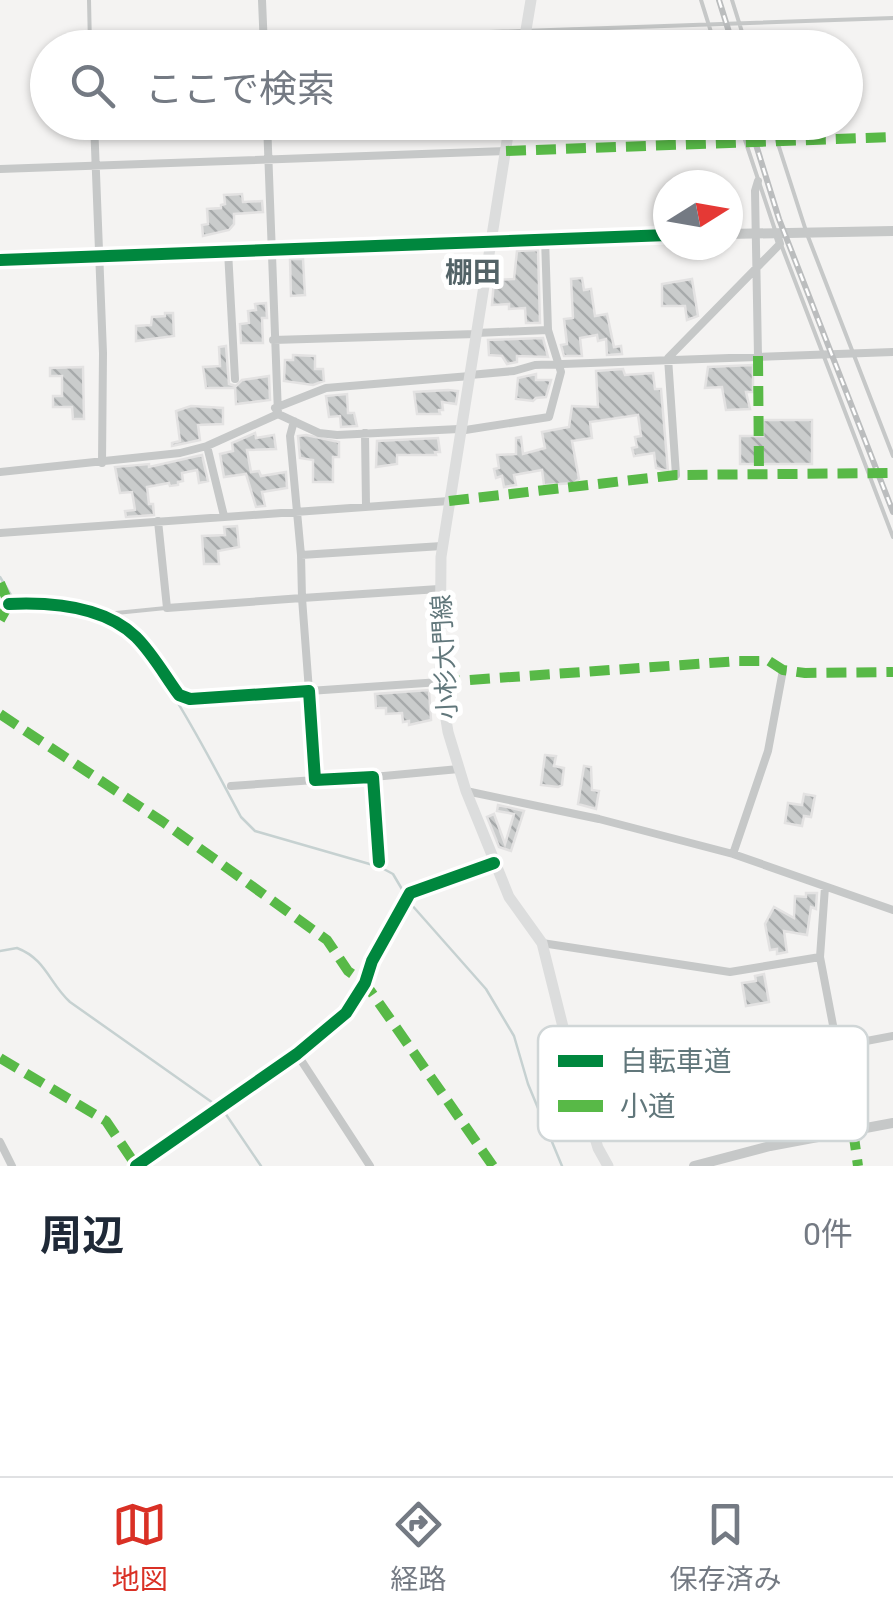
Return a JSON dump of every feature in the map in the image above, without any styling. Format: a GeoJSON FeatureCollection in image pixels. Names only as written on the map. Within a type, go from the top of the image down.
{"type":"FeatureCollection","features":[{"type":"Feature","properties":{"kind":"main road"},"geometry":{"type":"LineString","coordinates":[[526,30],[530,0]]}},
{"type":"Feature","properties":{"kind":"main road","name":"小杉大門線"},"geometry":{"type":"LineString","coordinates":[[508,140],[442,546],[440,682],[448,732],[466,791],[509,897],[542,943],[564,1026]]}},
{"type":"Feature","properties":{"kind":"main road","name":"小杉大門線"},"geometry":{"type":"LineString","coordinates":[[596,1141],[608,1166]]}},
{"type":"Feature","properties":{"kind":"street"},"geometry":{"type":"LineString","coordinates":[[262,0],[263,30]]}},
{"type":"Feature","properties":{"kind":"street"},"geometry":{"type":"LineString","coordinates":[[95,140],[102,462]]}},
{"type":"Feature","properties":{"kind":"street"},"geometry":{"type":"LineString","coordinates":[[267,140],[276,411]]}},
{"type":"Feature","properties":{"kind":"street"},"geometry":{"type":"LineString","coordinates":[[0,169],[506,151]]}},
{"type":"Feature","properties":{"kind":"street"},"geometry":{"type":"LineString","coordinates":[[758,181],[758,356]]}},
{"type":"Feature","properties":{"kind":"street"},"geometry":{"type":"LineString","coordinates":[[743,234],[779,239],[807,234],[893,231]]}},
{"type":"Feature","properties":{"kind":"street"},"geometry":{"type":"LineString","coordinates":[[0,260],[653,236]]}},
{"type":"Feature","properties":{"kind":"street"},"geometry":{"type":"LineString","coordinates":[[276,411],[320,433],[459,430],[550,417],[558,391],[559,364],[548,330],[545,238]]}},
{"type":"Feature","properties":{"kind":"street"},"geometry":{"type":"LineString","coordinates":[[676,475],[668,358],[779,239]]}},
{"type":"Feature","properties":{"kind":"street"},"geometry":{"type":"LineString","coordinates":[[228,252],[234,379]]}},
{"type":"Feature","properties":{"kind":"street"},"geometry":{"type":"LineString","coordinates":[[273,340],[548,330]]}},
{"type":"Feature","properties":{"kind":"street"},"geometry":{"type":"LineString","coordinates":[[0,472],[180,454],[206,446],[326,388],[514,372],[535,365],[893,352]]}},
{"type":"Feature","properties":{"kind":"street"},"geometry":{"type":"LineString","coordinates":[[294,421],[290,436],[316,780]]}},
{"type":"Feature","properties":{"kind":"street"},"geometry":{"type":"LineString","coordinates":[[366,434],[366,506]]}},
{"type":"Feature","properties":{"kind":"street"},"geometry":{"type":"LineString","coordinates":[[206,446],[224,516]]}},
{"type":"Feature","properties":{"kind":"street"},"geometry":{"type":"LineString","coordinates":[[0,533],[449,501]]}},
{"type":"Feature","properties":{"kind":"street"},"geometry":{"type":"LineString","coordinates":[[158,521],[167,608],[439,589]]}},
{"type":"Feature","properties":{"kind":"street"},"geometry":{"type":"LineString","coordinates":[[301,555],[442,546]]}},
{"type":"Feature","properties":{"kind":"street"},"geometry":{"type":"LineString","coordinates":[[9,604],[30,603],[101,614],[138,639],[179,695],[190,699],[440,682]]}},
{"type":"Feature","properties":{"kind":"street"},"geometry":{"type":"LineString","coordinates":[[734,854],[768,751],[783,670]]}},
{"type":"Feature","properties":{"kind":"street"},"geometry":{"type":"LineString","coordinates":[[231,786],[460,769]]}},
{"type":"Feature","properties":{"kind":"street"},"geometry":{"type":"LineString","coordinates":[[373,778],[380,862]]}},
{"type":"Feature","properties":{"kind":"street"},"geometry":{"type":"LineString","coordinates":[[466,791],[599,819],[734,854],[893,910]]}},
{"type":"Feature","properties":{"kind":"street"},"geometry":{"type":"LineString","coordinates":[[136,1166],[297,1054],[346,1012],[410,893],[494,863]]}},
{"type":"Feature","properties":{"kind":"street"},"geometry":{"type":"LineString","coordinates":[[825,888],[820,957],[835,1026]]}},
{"type":"Feature","properties":{"kind":"street"},"geometry":{"type":"LineString","coordinates":[[542,943],[730,972],[820,957]]}},
{"type":"Feature","properties":{"kind":"street"},"geometry":{"type":"LineString","coordinates":[[868,1041],[893,1036]]}},
{"type":"Feature","properties":{"kind":"street"},"geometry":{"type":"LineString","coordinates":[[297,1054],[370,1166]]}},
{"type":"Feature","properties":{"kind":"street"},"geometry":{"type":"LineString","coordinates":[[868,1127],[893,1122]]}},
{"type":"Feature","properties":{"kind":"street"},"geometry":{"type":"LineString","coordinates":[[694,1166],[796,1141]]}},
{"type":"Feature","properties":{"kind":"street"},"geometry":{"type":"LineString","coordinates":[[0,1142],[12,1166]]}},
{"type":"Feature","properties":{"kind":"lane"},"geometry":{"type":"LineString","coordinates":[[89,0],[90,30]]}},
{"type":"Feature","properties":{"kind":"lane"},"geometry":{"type":"LineString","coordinates":[[701,0],[710,30]]}},
{"type":"Feature","properties":{"kind":"lane"},"geometry":{"type":"LineString","coordinates":[[732,0],[742,30]]}},
{"type":"Feature","properties":{"kind":"lane"},"geometry":{"type":"LineString","coordinates":[[563,30],[893,18]]}},
{"type":"Feature","properties":{"kind":"lane"},"geometry":{"type":"LineString","coordinates":[[745,140],[821,355],[893,537]]}},
{"type":"Feature","properties":{"kind":"lane"},"geometry":{"type":"LineString","coordinates":[[776,140],[807,234],[893,456]]}},
{"type":"Feature","properties":{"kind":"lane"},"geometry":{"type":"LineString","coordinates":[[101,614],[167,608]]}},
{"type":"Feature","properties":{"kind":"building"},"geometry":{"type":"Polygon","coordinates":[[[242,194],[243,202],[262,201],[263,212],[234,214],[229,230],[203,236],[202,225],[208,224],[207,209],[221,208],[224,195],[242,194]]]}},
{"type":"Feature","properties":{"kind":"building"},"geometry":{"type":"Polygon","coordinates":[[[538,250],[540,323],[526,323],[525,308],[492,305],[494,280],[514,279],[517,251],[538,250]]]}},
{"type":"Feature","properties":{"kind":"building"},"geometry":{"type":"Polygon","coordinates":[[[290,259],[303,259],[305,295],[291,296],[290,259]]]}},
{"type":"Feature","properties":{"kind":"building"},"geometry":{"type":"Polygon","coordinates":[[[582,278],[584,290],[591,289],[595,316],[607,314],[614,347],[621,346],[622,354],[607,355],[606,339],[598,341],[597,335],[580,338],[582,356],[564,356],[564,319],[573,318],[571,279],[582,278]]]}},
{"type":"Feature","properties":{"kind":"building"},"geometry":{"type":"Polygon","coordinates":[[[692,279],[698,316],[687,320],[685,306],[662,306],[662,284],[692,279]]]}},
{"type":"Feature","properties":{"kind":"building"},"geometry":{"type":"Polygon","coordinates":[[[266,303],[263,343],[241,343],[240,324],[249,323],[248,311],[256,310],[255,304],[266,303]]]}},
{"type":"Feature","properties":{"kind":"building"},"geometry":{"type":"Polygon","coordinates":[[[173,313],[174,336],[136,341],[136,326],[151,325],[152,317],[173,313]]]}},
{"type":"Feature","properties":{"kind":"building"},"geometry":{"type":"Polygon","coordinates":[[[543,338],[548,357],[517,356],[517,362],[507,364],[502,356],[489,355],[488,340],[543,338]]]}},
{"type":"Feature","properties":{"kind":"building"},"geometry":{"type":"Polygon","coordinates":[[[226,346],[229,384],[236,386],[242,380],[269,376],[270,400],[236,404],[235,388],[206,388],[203,367],[220,366],[219,347],[226,346]]]}},
{"type":"Feature","properties":{"kind":"building"},"geometry":{"type":"Polygon","coordinates":[[[293,355],[315,356],[315,369],[323,369],[324,381],[313,385],[284,381],[285,360],[293,360],[293,355]]]}},
{"type":"Feature","properties":{"kind":"building"},"geometry":{"type":"Polygon","coordinates":[[[753,365],[753,392],[746,392],[750,409],[726,410],[722,387],[705,388],[708,367],[753,365]]]}},
{"type":"Feature","properties":{"kind":"building"},"geometry":{"type":"Polygon","coordinates":[[[83,367],[84,419],[73,419],[72,407],[53,407],[53,396],[62,396],[62,376],[50,376],[50,368],[83,367]]]}},
{"type":"Feature","properties":{"kind":"building"},"geometry":{"type":"Polygon","coordinates":[[[623,369],[625,375],[653,373],[655,389],[661,389],[668,471],[656,468],[654,453],[634,456],[635,437],[641,436],[638,415],[590,422],[592,438],[572,441],[579,479],[574,483],[544,485],[542,470],[514,475],[516,485],[504,487],[502,476],[496,478],[494,469],[499,468],[497,455],[516,454],[516,438],[521,437],[523,454],[545,448],[542,432],[569,427],[572,406],[598,407],[596,371],[623,369]]]}},
{"type":"Feature","properties":{"kind":"building"},"geometry":{"type":"Polygon","coordinates":[[[536,374],[536,380],[551,380],[546,397],[533,401],[516,399],[518,378],[536,374]]]}},
{"type":"Feature","properties":{"kind":"building"},"geometry":{"type":"Polygon","coordinates":[[[458,391],[456,404],[442,402],[440,414],[417,414],[414,392],[458,391]]]}},
{"type":"Feature","properties":{"kind":"building"},"geometry":{"type":"Polygon","coordinates":[[[347,394],[348,413],[354,413],[357,426],[341,427],[340,416],[329,417],[326,396],[347,394]]]}},
{"type":"Feature","properties":{"kind":"building"},"geometry":{"type":"Polygon","coordinates":[[[191,406],[223,408],[223,424],[198,425],[200,440],[172,446],[180,441],[176,411],[191,406]]]}},
{"type":"Feature","properties":{"kind":"building"},"geometry":{"type":"Polygon","coordinates":[[[763,420],[812,420],[812,464],[740,464],[740,436],[763,436],[763,420]]]}},
{"type":"Feature","properties":{"kind":"building"},"geometry":{"type":"Polygon","coordinates":[[[255,433],[256,438],[274,435],[276,449],[247,450],[251,472],[259,471],[261,476],[286,472],[287,488],[262,492],[265,506],[256,507],[246,474],[224,477],[220,454],[233,451],[232,443],[255,433]]]}},
{"type":"Feature","properties":{"kind":"building"},"geometry":{"type":"Polygon","coordinates":[[[298,436],[339,442],[339,457],[333,457],[333,482],[313,482],[313,460],[300,458],[298,436]]]}},
{"type":"Feature","properties":{"kind":"building"},"geometry":{"type":"Polygon","coordinates":[[[438,438],[440,452],[436,455],[397,455],[397,464],[376,467],[377,441],[438,438]]]}},
{"type":"Feature","properties":{"kind":"building"},"geometry":{"type":"Polygon","coordinates":[[[202,455],[208,481],[199,483],[197,470],[182,473],[183,481],[178,485],[147,487],[154,515],[126,517],[125,511],[135,510],[132,492],[120,493],[115,467],[149,467],[202,455]]]}},
{"type":"Feature","properties":{"kind":"building"},"geometry":{"type":"Polygon","coordinates":[[[237,526],[239,547],[218,551],[219,564],[204,564],[202,536],[225,535],[224,527],[237,526]]]}},
{"type":"Feature","properties":{"kind":"building"},"geometry":{"type":"Polygon","coordinates":[[[429,690],[431,720],[409,725],[409,721],[403,722],[402,713],[386,714],[386,708],[376,708],[375,694],[429,690]]]}},
{"type":"Feature","properties":{"kind":"building"},"geometry":{"type":"Polygon","coordinates":[[[545,755],[556,756],[554,766],[564,768],[562,785],[558,787],[541,785],[545,755]]]}},
{"type":"Feature","properties":{"kind":"building"},"geometry":{"type":"Polygon","coordinates":[[[584,766],[591,767],[592,790],[599,791],[596,809],[578,804],[584,766]]]}},
{"type":"Feature","properties":{"kind":"building"},"geometry":{"type":"Polygon","coordinates":[[[804,794],[815,796],[811,817],[804,816],[802,826],[785,823],[788,803],[802,805],[804,794]]]}},
{"type":"Feature","properties":{"kind":"building"},"geometry":{"type":"Polygon","coordinates":[[[498,805],[524,811],[511,851],[499,847],[487,817],[494,814],[505,844],[514,814],[497,811],[498,805]]]}},
{"type":"Feature","properties":{"kind":"building"},"geometry":{"type":"Polygon","coordinates":[[[806,893],[817,893],[807,935],[784,931],[787,952],[777,954],[777,949],[770,950],[765,924],[774,907],[794,918],[795,896],[806,897],[806,893]]]}},
{"type":"Feature","properties":{"kind":"building"},"geometry":{"type":"Polygon","coordinates":[[[764,974],[769,1002],[746,1006],[742,983],[756,981],[755,976],[764,974]]]}},
{"type":"Feature","properties":{"kind":"waterway"},"geometry":{"type":"LineString","coordinates":[[0,577],[14,600]]}},
{"type":"Feature","properties":{"kind":"waterway"},"geometry":{"type":"LineString","coordinates":[[31,608],[103,622],[130,639],[166,685],[241,817],[255,831],[380,867],[393,874],[406,896]]}},
{"type":"Feature","properties":{"kind":"waterway"},"geometry":{"type":"LineString","coordinates":[[410,903],[486,989],[514,1036],[538,1108]]}},
{"type":"Feature","properties":{"kind":"waterway"},"geometry":{"type":"LineString","coordinates":[[0,951],[17,948],[35,958],[70,1002],[223,1110],[261,1166]]}},
{"type":"Feature","properties":{"kind":"waterway"},"geometry":{"type":"LineString","coordinates":[[552,1141],[562,1166]]}},
{"type":"Feature","properties":{"kind":"railway"},"geometry":{"type":"LineString","coordinates":[[719,0],[728,30]]}},
{"type":"Feature","properties":{"kind":"railway"},"geometry":{"type":"LineString","coordinates":[[755,140],[779,219],[893,512]]}},
{"type":"Feature","properties":{"kind":"marked path"},"geometry":{"type":"LineString","coordinates":[[863,138],[893,137]]}},
{"type":"Feature","properties":{"kind":"marked path"},"geometry":{"type":"LineString","coordinates":[[506,151],[810,140]]}},
{"type":"Feature","properties":{"kind":"marked path"},"geometry":{"type":"LineString","coordinates":[[758,356],[759,474]]}},
{"type":"Feature","properties":{"kind":"marked path"},"geometry":{"type":"LineString","coordinates":[[449,501],[676,475],[893,473]]}},
{"type":"Feature","properties":{"kind":"marked path"},"geometry":{"type":"LineString","coordinates":[[0,583],[9,604],[0,620]]}},
{"type":"Feature","properties":{"kind":"marked path"},"geometry":{"type":"LineString","coordinates":[[440,682],[739,661],[769,661],[783,670],[805,673],[893,672]]}},
{"type":"Feature","properties":{"kind":"marked path"},"geometry":{"type":"LineString","coordinates":[[0,714],[163,822],[327,940],[348,971],[365,983],[493,1166]]}},
{"type":"Feature","properties":{"kind":"marked path"},"geometry":{"type":"LineString","coordinates":[[0,1058],[106,1121],[135,1164]]}},
{"type":"Feature","properties":{"kind":"marked path"},"geometry":{"type":"LineString","coordinates":[[855,1141],[858,1166]]}},
{"type":"Feature","properties":{"kind":"cycle path"},"geometry":{"type":"LineString","coordinates":[[0,260],[653,236]]}},
{"type":"Feature","properties":{"kind":"cycle path"},"geometry":{"type":"LineString","coordinates":[[9,604],[60,605],[109,618],[136,637],[179,695],[190,699],[309,691],[315,780],[373,777],[379,862]]}},
{"type":"Feature","properties":{"kind":"cycle path"},"geometry":{"type":"LineString","coordinates":[[136,1166],[297,1054],[346,1013],[410,893],[494,863]]}},
{"type":"Feature","properties":{"kind":"district","name":"棚田"},"geometry":{"type":"Point","coordinates":[473,272]}}]}
